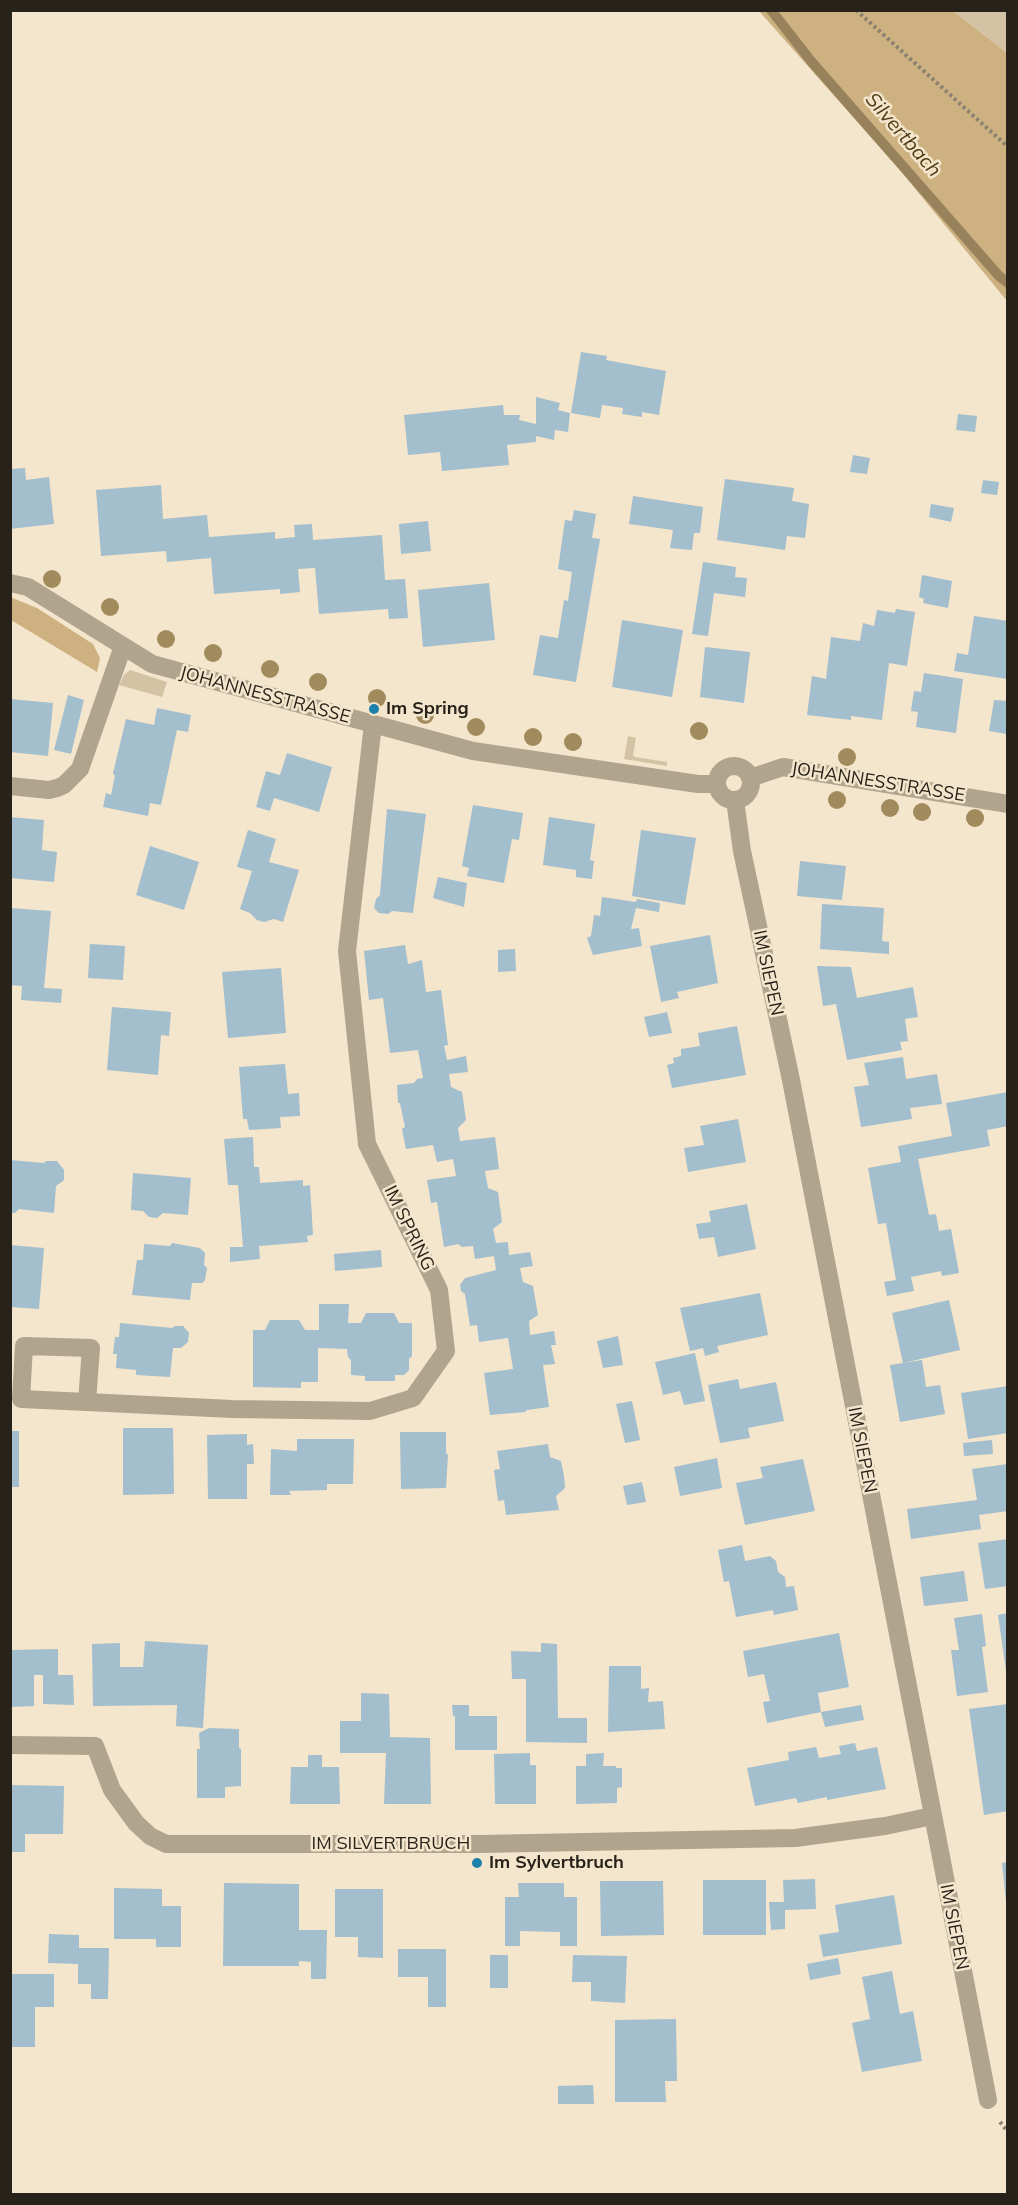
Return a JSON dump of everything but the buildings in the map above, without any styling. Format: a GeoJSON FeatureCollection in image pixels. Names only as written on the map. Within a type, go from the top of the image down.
{"type":"FeatureCollection","features":[{"type":"Feature","properties":{"kind":"street","name":"JOHANNESSTRASSE"},"geometry":{"type":"LineString","coordinates":[[10,584],[28,587],[152,664],[473,751],[698,784],[717,784]]}},
{"type":"Feature","properties":{"kind":"street"},"geometry":{"type":"LineString","coordinates":[[10,786],[49,790],[57,788],[64,785],[81,768],[123,646]]}},
{"type":"Feature","properties":{"kind":"street","name":"IM SPRING"},"geometry":{"type":"LineString","coordinates":[[87,1402],[91,1348],[24,1346],[21,1399],[232,1409],[370,1411],[413,1398],[446,1351],[439,1290],[367,1144],[347,951],[373,724]]}},
{"type":"Feature","properties":{"kind":"street"},"geometry":{"type":"LineString","coordinates":[[729,766],[737,766],[745,770],[750,778],[751,785],[748,793],[742,798],[726,799],[720,794],[717,784],[722,771],[729,766]]}},
{"type":"Feature","properties":{"kind":"street","name":"JOHANNESSTRASSE"},"geometry":{"type":"LineString","coordinates":[[750,778],[783,767],[1008,804]]}},
{"type":"Feature","properties":{"kind":"street","name":"IM SIEPEN"},"geometry":{"type":"LineString","coordinates":[[735,800],[742,851],[791,1080],[988,2100]]}},
{"type":"Feature","properties":{"kind":"street","name":"IM SILVERTBRUCH"},"geometry":{"type":"LineString","coordinates":[[10,1745],[95,1746],[112,1790],[136,1823],[150,1836],[166,1844],[478,1844],[795,1838],[885,1826],[932,1816]]}},
{"type":"Feature","properties":{"kind":"path"},"geometry":{"type":"LineString","coordinates":[[856,10],[1008,147]]}},
{"type":"Feature","properties":{"kind":"shaded area"},"geometry":{"type":"Polygon","coordinates":[[[759,11],[953,11],[1007,53],[1007,301],[899,169],[759,11]]]}},
{"type":"Feature","properties":{"kind":"shaded area"},"geometry":{"type":"Polygon","coordinates":[[[953,11],[1007,11],[1007,53],[953,11]]]}},
{"type":"Feature","properties":{"kind":"shaded area"},"geometry":{"type":"Polygon","coordinates":[[[10,597],[37,608],[93,644],[100,658],[97,672],[11,620],[10,597]]]}},
{"type":"Feature","properties":{"kind":"shaded area"},"geometry":{"type":"Polygon","coordinates":[[[130,670],[167,682],[162,697],[119,685],[124,675],[130,670]]]}},
{"type":"Feature","properties":{"kind":"shaded area"},"geometry":{"type":"Polygon","coordinates":[[[628,736],[636,738],[633,755],[635,757],[667,762],[667,766],[624,759],[628,736]]]}},
{"type":"Feature","properties":{"kind":"waterway","name":"Silvertbach"},"geometry":{"type":"LineString","coordinates":[[771,10],[811,61],[999,276],[1008,283]]}},
{"type":"Feature","properties":{"kind":"place","name":"Im Spring"},"geometry":{"type":"Point","coordinates":[374,709]}},
{"type":"Feature","properties":{"kind":"place","name":"Im Sylvertbruch"},"geometry":{"type":"Point","coordinates":[477,1863]}}]}
